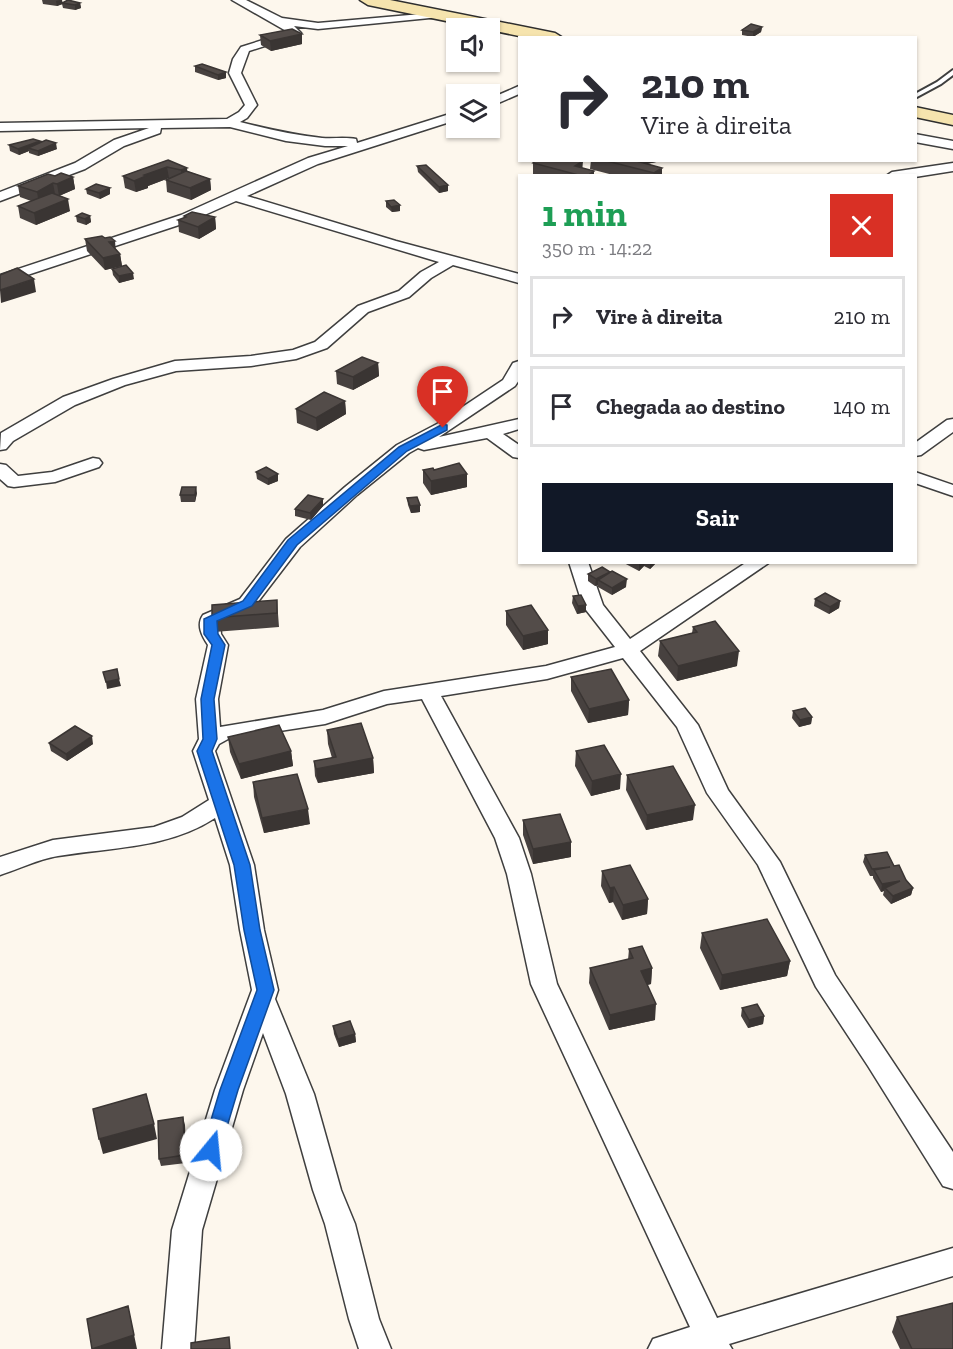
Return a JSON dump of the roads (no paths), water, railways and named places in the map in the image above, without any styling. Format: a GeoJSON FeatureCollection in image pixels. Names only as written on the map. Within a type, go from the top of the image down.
{"type":"FeatureCollection","features":[{"type":"Feature","properties":{"kind":"main road"},"geometry":{"type":"LineString","coordinates":[[376,1],[423,11],[440,9],[547,36]]}},
{"type":"Feature","properties":{"kind":"main road"},"geometry":{"type":"LineString","coordinates":[[917,112],[953,120]]}},
{"type":"Feature","properties":{"kind":"street"},"geometry":{"type":"LineString","coordinates":[[230,123],[243,115],[251,105],[247,94],[235,81],[234,76],[240,56],[245,49],[295,33],[293,28],[281,21],[237,0]]}},
{"type":"Feature","properties":{"kind":"street"},"geometry":{"type":"LineString","coordinates":[[281,21],[332,26],[440,9]]}},
{"type":"Feature","properties":{"kind":"street"},"geometry":{"type":"LineString","coordinates":[[500,98],[518,90]]}},
{"type":"Feature","properties":{"kind":"street"},"geometry":{"type":"LineString","coordinates":[[0,280],[91,248],[161,227],[313,160],[446,119]]}},
{"type":"Feature","properties":{"kind":"street"},"geometry":{"type":"LineString","coordinates":[[0,127],[165,126],[230,123],[286,137],[325,142],[370,142]]}},
{"type":"Feature","properties":{"kind":"street"},"geometry":{"type":"LineString","coordinates":[[87,125],[136,138]]}},
{"type":"Feature","properties":{"kind":"street"},"geometry":{"type":"LineString","coordinates":[[0,197],[80,166],[119,143],[165,126]]}},
{"type":"Feature","properties":{"kind":"street"},"geometry":{"type":"LineString","coordinates":[[917,138],[953,145]]}},
{"type":"Feature","properties":{"kind":"street"},"geometry":{"type":"LineString","coordinates":[[906,174],[953,167]]}},
{"type":"Feature","properties":{"kind":"street"},"geometry":{"type":"LineString","coordinates":[[234,196],[450,261],[518,279]]}},
{"type":"Feature","properties":{"kind":"street"},"geometry":{"type":"LineString","coordinates":[[0,445],[7,437],[69,401],[119,382],[175,366],[262,359],[296,354],[321,345],[363,309],[404,294],[426,275],[450,261]]}},
{"type":"Feature","properties":{"kind":"street"},"geometry":{"type":"LineString","coordinates":[[178,1349],[187,1230],[229,1090],[266,990],[252,930],[242,865],[204,751],[210,739],[207,699],[218,645],[211,634],[210,619],[247,603],[293,543],[403,449],[443,428],[483,402],[509,383],[518,368]]}},
{"type":"Feature","properties":{"kind":"street"},"geometry":{"type":"LineString","coordinates":[[403,449],[518,424]]}},
{"type":"Feature","properties":{"kind":"street"},"geometry":{"type":"LineString","coordinates":[[917,450],[953,424]]}},
{"type":"Feature","properties":{"kind":"street"},"geometry":{"type":"LineString","coordinates":[[490,432],[518,452]]}},
{"type":"Feature","properties":{"kind":"street"},"geometry":{"type":"LineString","coordinates":[[0,469],[14,482],[55,477],[93,463]]}},
{"type":"Feature","properties":{"kind":"street"},"geometry":{"type":"LineString","coordinates":[[917,478],[953,491]]}},
{"type":"Feature","properties":{"kind":"street"},"geometry":{"type":"LineString","coordinates":[[578,564],[582,580],[593,606],[687,725],[718,793],[768,862],[825,980],[878,1058],[953,1177]]}},
{"type":"Feature","properties":{"kind":"street"},"geometry":{"type":"LineString","coordinates":[[210,739],[223,733],[325,717],[384,698],[547,672],[627,650],[757,564]]}},
{"type":"Feature","properties":{"kind":"street"},"geometry":{"type":"LineString","coordinates":[[428,691],[507,838],[519,874],[544,984],[713,1342]]}},
{"type":"Feature","properties":{"kind":"street"},"geometry":{"type":"LineString","coordinates":[[0,866],[53,848],[156,835],[190,824],[222,802]]}},
{"type":"Feature","properties":{"kind":"street"},"geometry":{"type":"LineString","coordinates":[[263,1001],[300,1094],[327,1190],[340,1224],[364,1319],[375,1349]]}},
{"type":"Feature","properties":{"kind":"street"},"geometry":{"type":"LineString","coordinates":[[664,1349],[713,1342],[953,1262]]}},
{"type":"Feature","properties":{"kind":"lane"},"geometry":{"type":"LineString","coordinates":[[917,95],[953,72]]}}]}
